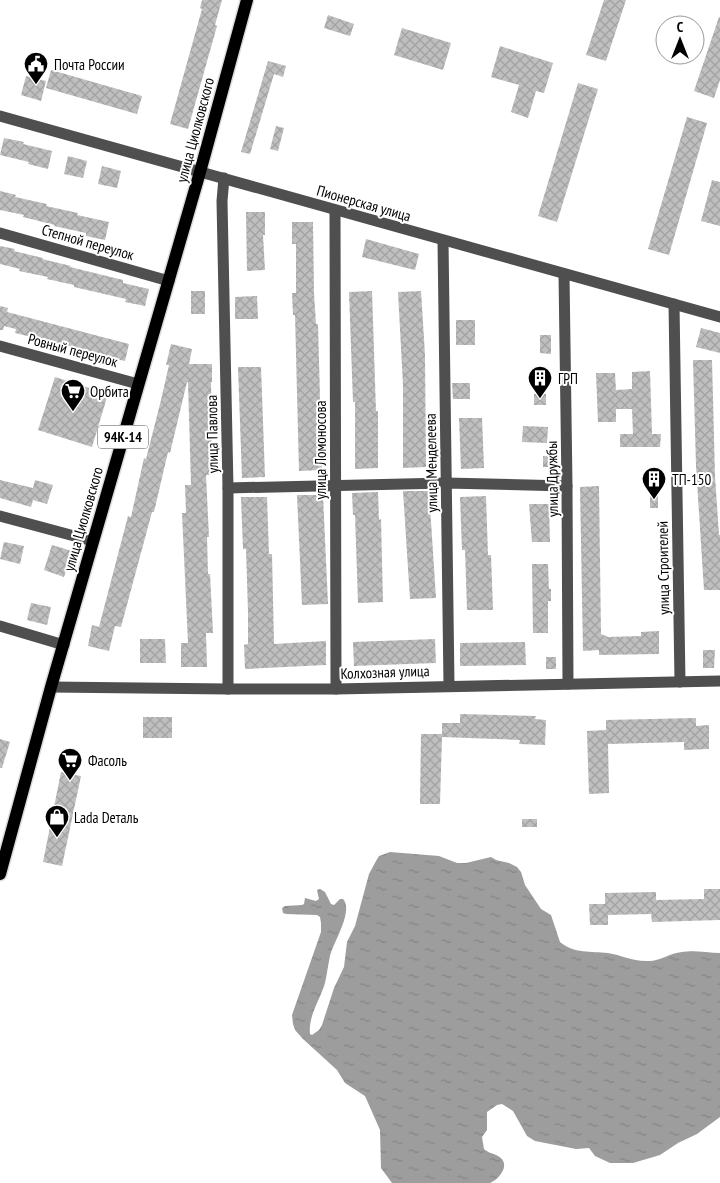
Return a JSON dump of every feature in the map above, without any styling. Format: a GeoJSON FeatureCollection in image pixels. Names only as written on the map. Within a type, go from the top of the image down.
{"type":"FeatureCollection","features":[{"type":"Feature","properties":{"kind":"main road","name":"улица Циолковского"},"geometry":{"type":"LineString","coordinates":[[0,874],[51,687],[169,281],[247,0]]}},
{"type":"Feature","properties":{"kind":"street","name":"Пионерская улица"},"geometry":{"type":"LineString","coordinates":[[0,116],[720,317]]}},
{"type":"Feature","properties":{"kind":"street","name":"улица Павлова"},"geometry":{"type":"LineString","coordinates":[[224,178],[222,201],[228,488],[228,689]]}},
{"type":"Feature","properties":{"kind":"street","name":"улица Ломоносова"},"geometry":{"type":"LineString","coordinates":[[334,210],[336,689]]}},
{"type":"Feature","properties":{"kind":"street","name":"Степной переулок"},"geometry":{"type":"LineString","coordinates":[[0,233],[169,281]]}},
{"type":"Feature","properties":{"kind":"street","name":"улица Менделеева"},"geometry":{"type":"LineString","coordinates":[[443,241],[449,685]]}},
{"type":"Feature","properties":{"kind":"street","name":"улица Дружбы"},"geometry":{"type":"LineString","coordinates":[[564,274],[568,684]]}},
{"type":"Feature","properties":{"kind":"street","name":"улица Строителей"},"geometry":{"type":"LineString","coordinates":[[674,304],[680,682]]}},
{"type":"Feature","properties":{"kind":"street","name":"Ровный переулок"},"geometry":{"type":"LineString","coordinates":[[0,346],[138,384]]}},
{"type":"Feature","properties":{"kind":"street"},"geometry":{"type":"LineString","coordinates":[[228,488],[446,483],[567,486]]}},
{"type":"Feature","properties":{"kind":"street"},"geometry":{"type":"LineString","coordinates":[[0,516],[93,541]]}},
{"type":"Feature","properties":{"kind":"street"},"geometry":{"type":"LineString","coordinates":[[0,626],[64,644]]}},
{"type":"Feature","properties":{"kind":"street","name":"Колхозная улица"},"geometry":{"type":"LineString","coordinates":[[51,687],[336,689],[449,685],[720,682]]}},
{"type":"Feature","properties":{"kind":"water"},"geometry":{"type":"Polygon","coordinates":[[[390,852],[439,856],[457,863],[466,863],[491,857],[517,867],[521,872],[525,885],[541,909],[551,915],[560,942],[571,949],[608,953],[643,961],[653,961],[687,951],[720,953],[720,1117],[697,1134],[678,1143],[660,1155],[633,1163],[610,1163],[595,1156],[589,1148],[576,1149],[535,1141],[527,1136],[513,1111],[502,1104],[497,1105],[487,1112],[487,1130],[482,1137],[484,1149],[498,1156],[504,1163],[503,1171],[494,1181],[490,1183],[392,1183],[381,1168],[380,1130],[365,1096],[345,1083],[337,1070],[295,1030],[292,1015],[321,932],[321,923],[320,917],[317,915],[286,914],[283,913],[282,908],[285,906],[302,905],[305,898],[316,901],[319,899],[317,890],[320,889],[325,892],[331,904],[334,905],[340,899],[343,899],[346,904],[345,919],[330,956],[325,983],[311,1021],[310,1034],[312,1035],[322,1025],[334,988],[344,967],[347,942],[355,926],[369,874],[379,856],[390,852]]]}},
{"type":"Feature","properties":{"kind":"building"},"geometry":{"type":"Polygon","coordinates":[[[202,0],[222,0],[215,25],[217,26],[188,129],[170,124],[202,9],[200,8],[202,0]]]}},
{"type":"Feature","properties":{"kind":"building"},"geometry":{"type":"Polygon","coordinates":[[[604,0],[626,0],[606,61],[586,55],[604,0]]]}},
{"type":"Feature","properties":{"kind":"building"},"geometry":{"type":"Polygon","coordinates":[[[328,15],[354,24],[350,36],[324,28],[328,15]]]}},
{"type":"Feature","properties":{"kind":"building"},"geometry":{"type":"Polygon","coordinates":[[[720,17],[720,80],[714,98],[694,91],[703,65],[705,65],[705,58],[720,17]]]}},
{"type":"Feature","properties":{"kind":"building"},"geometry":{"type":"Polygon","coordinates":[[[402,28],[451,43],[443,70],[394,55],[402,28]]]}},
{"type":"Feature","properties":{"kind":"building"},"geometry":{"type":"Polygon","coordinates":[[[500,46],[553,63],[544,93],[536,91],[528,118],[511,112],[519,85],[491,77],[500,46]]]}},
{"type":"Feature","properties":{"kind":"building"},"geometry":{"type":"Polygon","coordinates":[[[268,61],[286,66],[283,77],[274,74],[250,154],[241,152],[268,61]]]}},
{"type":"Feature","properties":{"kind":"building"},"geometry":{"type":"Polygon","coordinates":[[[51,70],[142,96],[137,114],[46,88],[51,70]]]}},
{"type":"Feature","properties":{"kind":"building"},"geometry":{"type":"Polygon","coordinates":[[[26,76],[46,81],[41,101],[21,95],[26,76]]]}},
{"type":"Feature","properties":{"kind":"building"},"geometry":{"type":"Polygon","coordinates":[[[578,83],[598,89],[557,222],[538,216],[578,83]]]}},
{"type":"Feature","properties":{"kind":"building"},"geometry":{"type":"Polygon","coordinates":[[[687,117],[707,123],[669,255],[648,249],[687,117]]]}},
{"type":"Feature","properties":{"kind":"building"},"geometry":{"type":"Polygon","coordinates":[[[276,126],[284,128],[278,151],[270,149],[276,126]]]}},
{"type":"Feature","properties":{"kind":"building"},"geometry":{"type":"Polygon","coordinates":[[[4,138],[52,151],[48,169],[0,155],[4,138]]]}},
{"type":"Feature","properties":{"kind":"building"},"geometry":{"type":"Polygon","coordinates":[[[68,156],[87,161],[83,178],[64,174],[68,156]]]}},
{"type":"Feature","properties":{"kind":"building"},"geometry":{"type":"Polygon","coordinates":[[[102,166],[121,171],[117,188],[98,184],[102,166]]]}},
{"type":"Feature","properties":{"kind":"building"},"geometry":{"type":"Polygon","coordinates":[[[712,180],[720,182],[720,226],[701,221],[712,180]]]}},
{"type":"Feature","properties":{"kind":"building"},"geometry":{"type":"Polygon","coordinates":[[[0,191],[16,195],[15,197],[47,204],[46,206],[78,213],[77,215],[109,222],[105,240],[86,236],[86,233],[23,217],[24,215],[0,210],[0,191]]]}},
{"type":"Feature","properties":{"kind":"building"},"geometry":{"type":"Polygon","coordinates":[[[246,212],[265,212],[265,235],[263,235],[265,270],[247,271],[246,212]]]}},
{"type":"Feature","properties":{"kind":"building"},"geometry":{"type":"Polygon","coordinates":[[[292,222],[313,222],[314,293],[316,324],[318,324],[322,470],[299,471],[295,315],[293,315],[292,293],[296,293],[296,244],[292,244],[292,222]]]}},
{"type":"Feature","properties":{"kind":"building"},"geometry":{"type":"Polygon","coordinates":[[[366,239],[419,254],[415,270],[362,257],[366,239]]]}},
{"type":"Feature","properties":{"kind":"building"},"geometry":{"type":"Polygon","coordinates":[[[0,246],[149,289],[145,306],[125,302],[126,299],[74,287],[74,285],[47,279],[48,277],[19,271],[20,269],[0,264],[0,246]]]}},
{"type":"Feature","properties":{"kind":"building"},"geometry":{"type":"Polygon","coordinates":[[[191,291],[205,291],[205,314],[191,314],[191,291]]]}},
{"type":"Feature","properties":{"kind":"building"},"geometry":{"type":"Polygon","coordinates":[[[372,291],[376,411],[378,411],[378,468],[355,469],[355,402],[353,402],[349,292],[372,291]]]}},
{"type":"Feature","properties":{"kind":"building"},"geometry":{"type":"Polygon","coordinates":[[[421,291],[425,355],[426,467],[403,468],[403,385],[398,292],[421,291]]]}},
{"type":"Feature","properties":{"kind":"building"},"geometry":{"type":"Polygon","coordinates":[[[257,296],[258,319],[235,319],[235,297],[257,296]]]}},
{"type":"Feature","properties":{"kind":"building"},"geometry":{"type":"Polygon","coordinates":[[[0,306],[8,308],[7,312],[129,344],[125,361],[15,333],[16,329],[4,326],[3,330],[0,330],[0,306]]]}},
{"type":"Feature","properties":{"kind":"building"},"geometry":{"type":"Polygon","coordinates":[[[456,320],[475,320],[475,345],[456,345],[456,320]]]}},
{"type":"Feature","properties":{"kind":"building"},"geometry":{"type":"Polygon","coordinates":[[[701,328],[720,333],[720,353],[696,347],[701,328]]]}},
{"type":"Feature","properties":{"kind":"building"},"geometry":{"type":"Polygon","coordinates":[[[540,335],[551,335],[551,354],[540,353],[540,335]]]}},
{"type":"Feature","properties":{"kind":"building"},"geometry":{"type":"Polygon","coordinates":[[[171,344],[192,349],[189,364],[212,364],[212,475],[206,475],[209,537],[207,537],[208,574],[210,574],[213,633],[206,633],[207,667],[181,667],[181,643],[188,643],[182,513],[186,513],[185,485],[191,485],[188,382],[121,627],[115,626],[109,651],[88,646],[92,625],[99,627],[128,516],[131,517],[144,458],[146,459],[161,400],[169,365],[166,365],[171,344]]]}},
{"type":"Feature","properties":{"kind":"building"},"geometry":{"type":"Polygon","coordinates":[[[693,360],[712,360],[715,476],[720,535],[720,590],[704,590],[696,466],[693,360]]]}},
{"type":"Feature","properties":{"kind":"building"},"geometry":{"type":"Polygon","coordinates":[[[238,367],[261,367],[265,477],[242,478],[238,367]]]}},
{"type":"Feature","properties":{"kind":"building"},"geometry":{"type":"Polygon","coordinates":[[[650,371],[652,434],[661,434],[660,447],[620,447],[620,434],[633,434],[632,409],[616,409],[616,422],[598,422],[596,373],[615,373],[616,390],[632,389],[632,372],[650,371]]]}},
{"type":"Feature","properties":{"kind":"building","name":"Орбита"},"geometry":{"type":"Polygon","coordinates":[[[55,377],[108,394],[92,447],[38,430],[55,377]]]}},
{"type":"Feature","properties":{"kind":"building"},"geometry":{"type":"Polygon","coordinates":[[[452,383],[470,383],[470,399],[453,399],[452,383]]]}},
{"type":"Feature","properties":{"kind":"building","name":"ГРП"},"geometry":{"type":"Polygon","coordinates":[[[534,394],[546,394],[546,405],[534,405],[534,394]]]}},
{"type":"Feature","properties":{"kind":"building"},"geometry":{"type":"Polygon","coordinates":[[[459,418],[482,418],[484,468],[461,469],[459,418]]]}},
{"type":"Feature","properties":{"kind":"building"},"geometry":{"type":"Polygon","coordinates":[[[523,426],[548,427],[547,443],[522,442],[523,426]]]}},
{"type":"Feature","properties":{"kind":"building"},"geometry":{"type":"Polygon","coordinates":[[[543,456],[552,457],[552,467],[543,467],[543,456]]]}},
{"type":"Feature","properties":{"kind":"building"},"geometry":{"type":"Polygon","coordinates":[[[0,480],[33,488],[35,480],[53,485],[47,504],[33,500],[31,507],[0,498],[0,480]]]}},
{"type":"Feature","properties":{"kind":"building"},"geometry":{"type":"Polygon","coordinates":[[[599,486],[601,634],[608,637],[641,636],[641,632],[659,631],[659,654],[599,655],[599,650],[583,651],[580,487],[599,486]]]}},
{"type":"Feature","properties":{"kind":"building"},"geometry":{"type":"Polygon","coordinates":[[[403,491],[429,491],[436,598],[410,599],[403,491]]]}},
{"type":"Feature","properties":{"kind":"building"},"geometry":{"type":"Polygon","coordinates":[[[378,492],[379,520],[381,519],[383,602],[358,603],[355,515],[353,515],[352,493],[378,492]]]}},
{"type":"Feature","properties":{"kind":"building","name":"ТП-150"},"geometry":{"type":"Polygon","coordinates":[[[650,493],[658,493],[658,508],[650,508],[650,493]]]}},
{"type":"Feature","properties":{"kind":"building"},"geometry":{"type":"Polygon","coordinates":[[[297,495],[323,495],[328,604],[302,605],[297,495]]]}},
{"type":"Feature","properties":{"kind":"building"},"geometry":{"type":"Polygon","coordinates":[[[486,496],[488,555],[491,555],[493,610],[467,610],[465,550],[462,550],[460,497],[486,496]]]}},
{"type":"Feature","properties":{"kind":"building"},"geometry":{"type":"Polygon","coordinates":[[[241,497],[267,497],[269,554],[272,554],[274,644],[326,641],[326,665],[245,669],[244,645],[248,644],[248,612],[246,549],[243,549],[241,497]]]}},
{"type":"Feature","properties":{"kind":"building"},"geometry":{"type":"Polygon","coordinates":[[[529,504],[549,504],[550,542],[532,542],[529,504]]]}},
{"type":"Feature","properties":{"kind":"building"},"geometry":{"type":"Polygon","coordinates":[[[4,542],[24,546],[20,564],[0,559],[4,542]]]}},
{"type":"Feature","properties":{"kind":"building"},"geometry":{"type":"Polygon","coordinates":[[[52,545],[72,551],[64,577],[44,570],[52,545]]]}},
{"type":"Feature","properties":{"kind":"building"},"geometry":{"type":"Polygon","coordinates":[[[532,564],[548,564],[551,601],[548,601],[548,633],[533,633],[532,564]]]}},
{"type":"Feature","properties":{"kind":"building"},"geometry":{"type":"Polygon","coordinates":[[[31,603],[51,607],[47,625],[27,620],[31,603]]]}},
{"type":"Feature","properties":{"kind":"building"},"geometry":{"type":"Polygon","coordinates":[[[140,639],[165,639],[166,663],[140,663],[140,639]]]}},
{"type":"Feature","properties":{"kind":"building"},"geometry":{"type":"Polygon","coordinates":[[[435,639],[436,663],[354,666],[353,642],[435,639]]]}},
{"type":"Feature","properties":{"kind":"building"},"geometry":{"type":"Polygon","coordinates":[[[525,642],[526,665],[460,666],[460,643],[525,642]]]}},
{"type":"Feature","properties":{"kind":"building"},"geometry":{"type":"Polygon","coordinates":[[[703,650],[715,650],[714,668],[703,668],[703,650]]]}},
{"type":"Feature","properties":{"kind":"building"},"geometry":{"type":"Polygon","coordinates":[[[546,657],[556,657],[556,669],[546,669],[546,657]]]}},
{"type":"Feature","properties":{"kind":"building"},"geometry":{"type":"Polygon","coordinates":[[[460,714],[536,716],[535,719],[546,720],[545,745],[519,744],[520,740],[442,737],[440,804],[420,804],[421,734],[442,734],[442,723],[460,723],[460,714]]]}},
{"type":"Feature","properties":{"kind":"building"},"geometry":{"type":"Polygon","coordinates":[[[143,717],[172,717],[172,738],[143,738],[143,717]]]}},
{"type":"Feature","properties":{"kind":"building"},"geometry":{"type":"Polygon","coordinates":[[[696,718],[696,726],[709,725],[709,749],[684,750],[684,742],[608,744],[609,793],[589,794],[587,731],[606,730],[606,720],[696,718]]]}},
{"type":"Feature","properties":{"kind":"building"},"geometry":{"type":"Polygon","coordinates":[[[0,739],[10,742],[2,768],[0,768],[0,739]]]}},
{"type":"Feature","properties":{"kind":"building"},"geometry":{"type":"Polygon","coordinates":[[[61,772],[81,776],[62,866],[43,862],[61,772]]]}},
{"type":"Feature","properties":{"kind":"building"},"geometry":{"type":"Polygon","coordinates":[[[522,819],[537,819],[537,827],[522,827],[522,819]]]}},
{"type":"Feature","properties":{"kind":"building"},"geometry":{"type":"Polygon","coordinates":[[[704,889],[720,889],[720,920],[652,922],[651,914],[608,915],[608,925],[590,925],[589,904],[605,904],[605,893],[656,892],[656,900],[704,899],[704,889]]]}},
{"type":"Feature","properties":{"kind":"place","name":"Почта России"},"geometry":{"type":"Point","coordinates":[36,85]}},
{"type":"Feature","properties":{"kind":"place","name":"ГРП"},"geometry":{"type":"Point","coordinates":[540,399]}},
{"type":"Feature","properties":{"kind":"place","name":"Орбита"},"geometry":{"type":"Point","coordinates":[73,412]}},
{"type":"Feature","properties":{"kind":"place","name":"ТП-150"},"geometry":{"type":"Point","coordinates":[654,500]}},
{"type":"Feature","properties":{"kind":"place","name":"Фасоль"},"geometry":{"type":"Point","coordinates":[70,781]}},
{"type":"Feature","properties":{"kind":"place","name":"Lada Dеталь"},"geometry":{"type":"Point","coordinates":[57,838]}}]}
